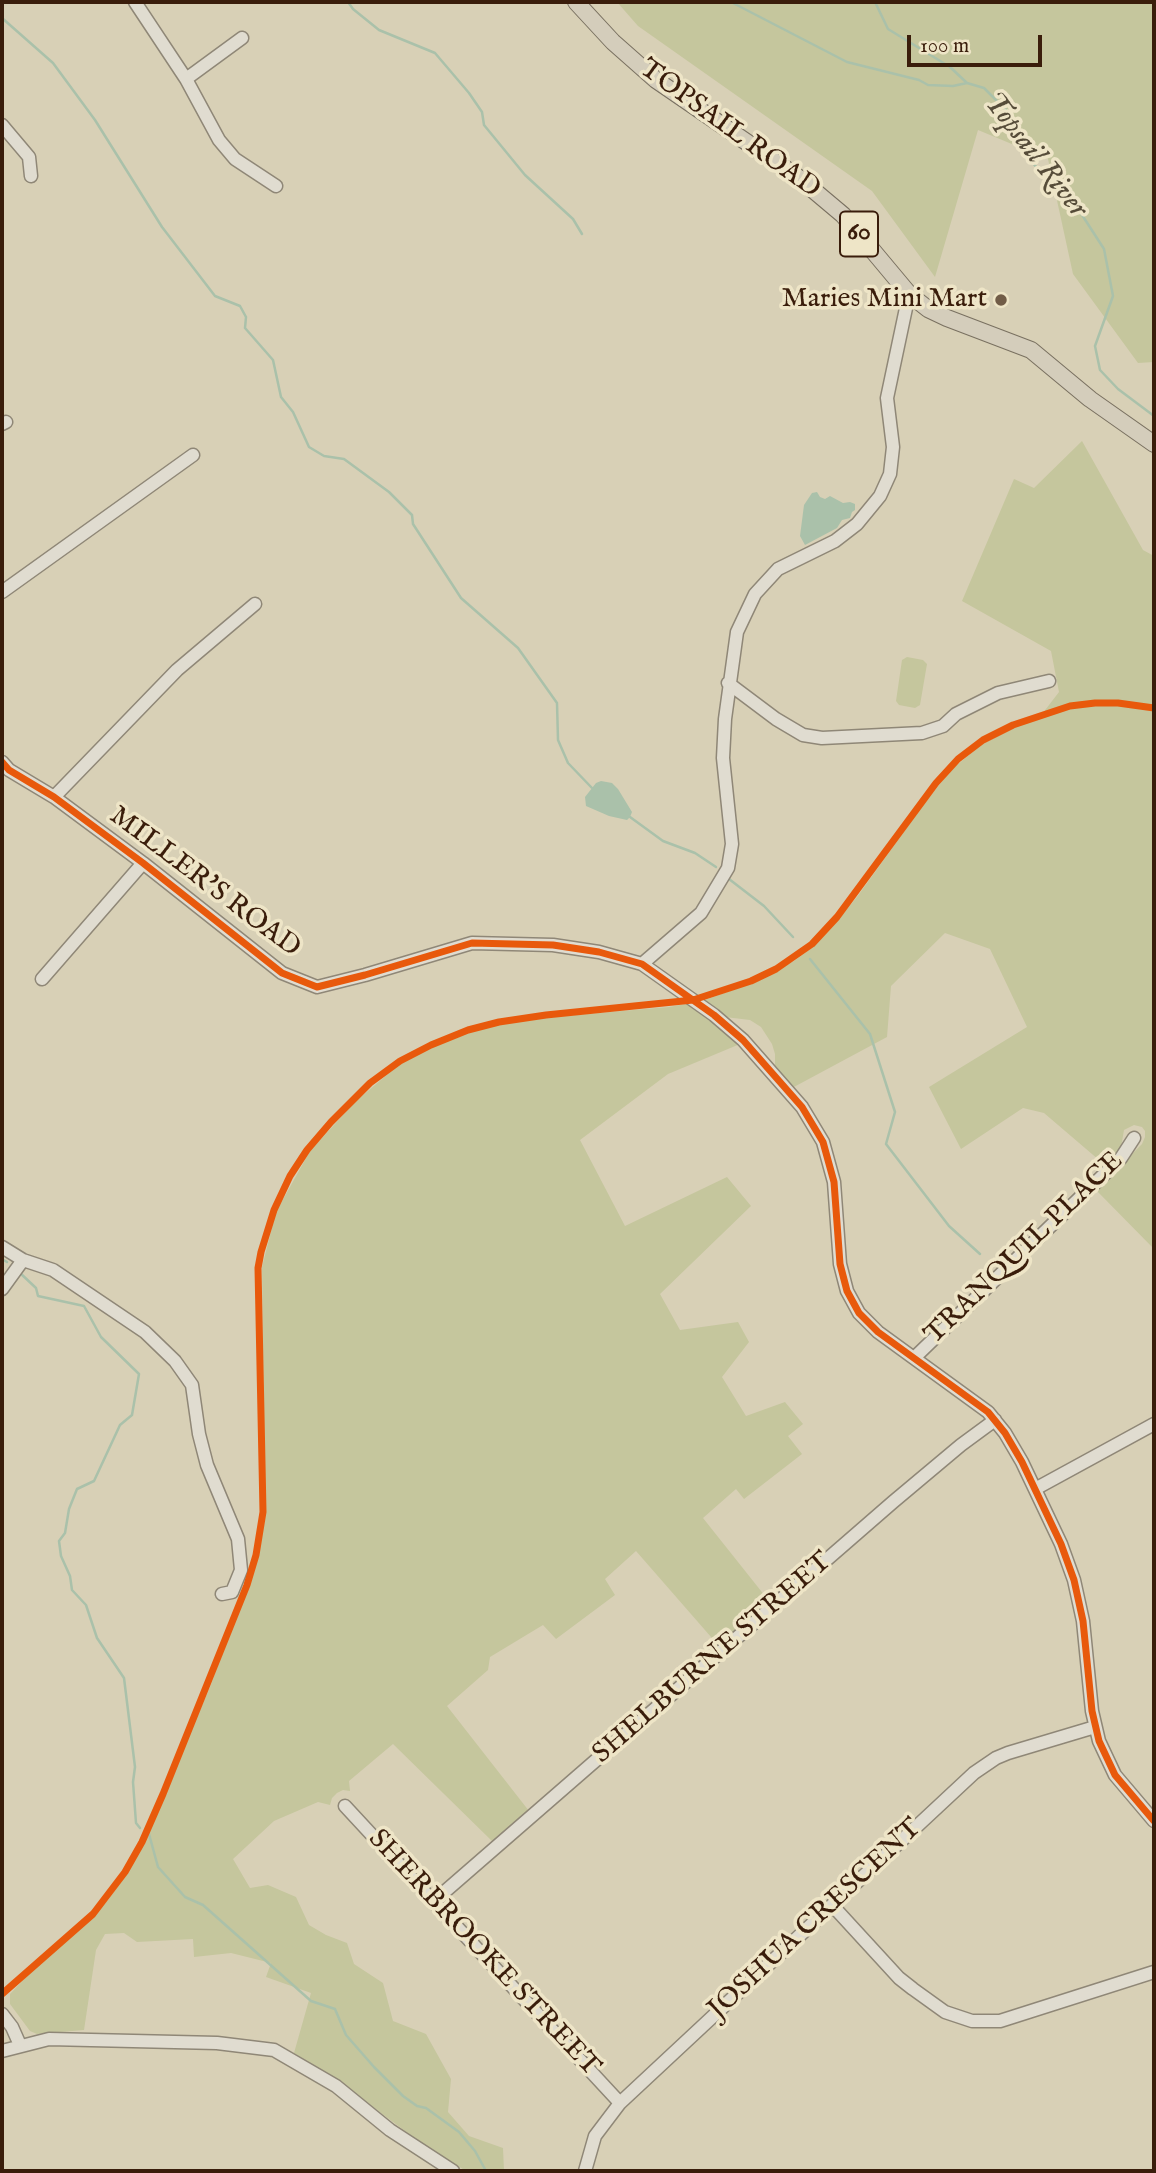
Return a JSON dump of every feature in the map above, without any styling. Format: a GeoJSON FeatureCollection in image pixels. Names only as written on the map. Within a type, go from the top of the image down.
{"type":"FeatureCollection","features":[{"type":"Feature","properties":{"kind":"main road","name":"TOPSAIL ROAD"},"geometry":{"type":"LineString","coordinates":[[576,2],[613,42],[656,80],[799,178],[844,215],[909,295],[928,309],[947,318],[1031,350],[1090,399],[1154,444]]}},
{"type":"Feature","properties":{"kind":"street"},"geometry":{"type":"LineString","coordinates":[[135,2],[186,79],[224,147],[242,164],[275,186]]}},
{"type":"Feature","properties":{"kind":"street"},"geometry":{"type":"LineString","coordinates":[[186,79],[242,38]]}},
{"type":"Feature","properties":{"kind":"street"},"geometry":{"type":"LineString","coordinates":[[2,125],[29,157],[31,176]]}},
{"type":"Feature","properties":{"kind":"street"},"geometry":{"type":"LineString","coordinates":[[642,964],[701,914],[728,867],[732,844],[723,758],[729,683],[737,632],[755,594],[778,569],[835,541],[857,524],[880,496],[890,474],[892,447],[887,398],[909,295]]}},
{"type":"Feature","properties":{"kind":"street"},"geometry":{"type":"LineString","coordinates":[[2,592],[193,455]]}},
{"type":"Feature","properties":{"kind":"street"},"geometry":{"type":"LineString","coordinates":[[54,797],[177,670],[255,604]]}},
{"type":"Feature","properties":{"kind":"street"},"geometry":{"type":"LineString","coordinates":[[729,683],[776,719],[803,735],[822,738],[922,733],[943,726],[956,714],[998,693],[1049,681]]}},
{"type":"Feature","properties":{"kind":"street","name":"MILLER'S ROAD"},"geometry":{"type":"LineString","coordinates":[[2,762],[9,770],[54,797],[143,863],[282,973],[317,987],[472,943],[553,945],[600,952],[642,964],[729,1027],[775,1075],[808,1115],[823,1142],[832,1172],[839,1264],[847,1291],[859,1313],[914,1358],[979,1404],[1010,1441],[1061,1544],[1080,1601],[1095,1727],[1108,1765],[1154,1821]]}},
{"type":"Feature","properties":{"kind":"street"},"geometry":{"type":"LineString","coordinates":[[42,979],[143,863]]}},
{"type":"Feature","properties":{"kind":"street","name":"TRANQUIL PLACE"},"geometry":{"type":"LineString","coordinates":[[914,1358],[1121,1158],[1134,1138]]}},
{"type":"Feature","properties":{"kind":"street"},"geometry":{"type":"LineString","coordinates":[[2,1247],[23,1260],[53,1270],[145,1332],[175,1361],[192,1385],[199,1434],[207,1465],[238,1539],[241,1570],[232,1592],[222,1594]]}},
{"type":"Feature","properties":{"kind":"street"},"geometry":{"type":"LineString","coordinates":[[2,1289],[23,1260]]}},
{"type":"Feature","properties":{"kind":"street","name":"SHELBURNE STREET"},"geometry":{"type":"LineString","coordinates":[[434,1901],[893,1502],[995,1420]]}},
{"type":"Feature","properties":{"kind":"street"},"geometry":{"type":"LineString","coordinates":[[1035,1489],[1154,1424]]}},
{"type":"Feature","properties":{"kind":"street","name":"JOSHUA CRESCENT"},"geometry":{"type":"LineString","coordinates":[[585,2171],[595,2136],[620,2103],[974,1773],[1008,1753],[1095,1727]]}},
{"type":"Feature","properties":{"kind":"street","name":"SHERBROOKE STREET"},"geometry":{"type":"LineString","coordinates":[[345,1806],[620,2103]]}},
{"type":"Feature","properties":{"kind":"street"},"geometry":{"type":"LineString","coordinates":[[832,1905],[906,1984],[945,2012],[972,2021],[1000,2021],[1154,1972]]}},
{"type":"Feature","properties":{"kind":"street"},"geometry":{"type":"LineString","coordinates":[[2,2014],[12,2027],[20,2045]]}},
{"type":"Feature","properties":{"kind":"street"},"geometry":{"type":"LineString","coordinates":[[2,2051],[49,2039],[217,2043],[274,2050],[336,2086],[390,2130],[453,2171]]}},
{"type":"Feature","properties":{"kind":"shaded area"},"geometry":{"type":"Polygon","coordinates":[[[617,2],[1154,2],[1154,362],[1138,363],[1073,274],[1048,159],[978,130],[935,277],[872,191],[638,26],[617,2]]]}},
{"type":"Feature","properties":{"kind":"shaded area"},"geometry":{"type":"Polygon","coordinates":[[[1082,441],[1143,550],[1154,556],[1154,1249],[1096,1190],[1142,1144],[1145,1131],[1142,1127],[1134,1125],[1124,1130],[1120,1153],[1106,1166],[1044,1113],[1023,1108],[961,1149],[929,1087],[1027,1027],[990,949],[945,933],[891,986],[887,1037],[792,1088],[775,1066],[772,1044],[761,1027],[750,1020],[725,1017],[702,1001],[758,981],[809,950],[857,897],[951,770],[981,745],[1039,718],[1059,692],[1051,651],[962,601],[1014,479],[1034,488],[1082,441]]]}},
{"type":"Feature","properties":{"kind":"shaded area"},"geometry":{"type":"Polygon","coordinates":[[[817,492],[825,499],[830,496],[843,503],[855,504],[855,510],[850,518],[842,520],[837,528],[805,545],[800,536],[804,505],[812,493],[817,492]]]}},
{"type":"Feature","properties":{"kind":"shaded area"},"geometry":{"type":"Polygon","coordinates":[[[907,657],[923,660],[927,664],[920,705],[915,708],[899,705],[896,701],[902,660],[907,657]]]}},
{"type":"Feature","properties":{"kind":"shaded area"},"geometry":{"type":"Polygon","coordinates":[[[596,783],[612,783],[618,789],[632,812],[627,820],[586,806],[585,797],[596,783]]]}},
{"type":"Feature","properties":{"kind":"shaded area"},"geometry":{"type":"Polygon","coordinates":[[[691,1003],[740,1044],[668,1074],[580,1140],[625,1226],[727,1177],[751,1206],[660,1294],[680,1330],[738,1322],[749,1342],[722,1377],[746,1416],[785,1402],[803,1424],[788,1436],[802,1454],[744,1499],[736,1489],[703,1518],[769,1601],[718,1645],[636,1551],[605,1579],[615,1595],[556,1639],[543,1625],[490,1657],[488,1670],[447,1706],[529,1811],[493,1842],[393,1744],[349,1781],[350,1791],[337,1793],[330,1805],[318,1802],[274,1821],[233,1859],[250,1888],[268,1885],[296,1897],[309,1925],[347,1943],[354,1964],[383,1983],[393,2021],[426,2034],[451,2079],[448,2112],[469,2136],[503,2148],[504,2171],[466,2171],[421,2143],[341,2083],[294,2053],[311,1993],[266,1977],[271,1963],[231,1953],[194,1957],[193,1939],[137,1942],[124,1933],[105,1934],[96,1950],[84,2030],[37,2034],[30,2031],[10,2004],[10,1994],[94,1915],[126,1875],[210,1687],[255,1568],[265,1519],[262,1267],[276,1212],[310,1151],[356,1101],[401,1063],[445,1040],[490,1026],[528,1019],[691,1003]]]}},
{"type":"Feature","properties":{"kind":"waterway"},"geometry":{"type":"LineString","coordinates":[[348,2],[379,30],[435,53],[482,112],[484,125],[525,175],[573,219],[582,234]]}},
{"type":"Feature","properties":{"kind":"waterway","name":"Topsail River"},"geometry":{"type":"LineString","coordinates":[[731,2],[847,62],[919,80],[928,85],[953,86],[967,83],[984,88],[1009,113],[1011,126],[1022,151],[1039,170],[1049,174],[1064,187],[1104,249],[1113,296],[1095,346],[1100,370],[1118,389],[1154,416]]}},
{"type":"Feature","properties":{"kind":"waterway"},"geometry":{"type":"LineString","coordinates":[[875,2],[888,29],[950,67],[967,83]]}},
{"type":"Feature","properties":{"kind":"waterway"},"geometry":{"type":"LineString","coordinates":[[2,18],[53,63],[95,120],[162,227],[215,296],[240,306],[246,317],[245,328],[273,360],[281,397],[293,412],[309,447],[324,456],[344,459],[389,492],[412,515],[413,524],[461,598],[518,648],[557,703],[558,740],[568,763],[592,788]]}},
{"type":"Feature","properties":{"kind":"waterway"},"geometry":{"type":"LineString","coordinates":[[630,817],[663,841],[695,853],[716,867]]}},
{"type":"Feature","properties":{"kind":"waterway"},"geometry":{"type":"LineString","coordinates":[[729,879],[764,906],[793,937]]}},
{"type":"Feature","properties":{"kind":"waterway"},"geometry":{"type":"LineString","coordinates":[[810,959],[870,1034],[895,1112],[886,1144],[949,1226],[980,1254]]}},
{"type":"Feature","properties":{"kind":"waterway"},"geometry":{"type":"LineString","coordinates":[[2,1259],[7,1262]]}},
{"type":"Feature","properties":{"kind":"waterway"},"geometry":{"type":"LineString","coordinates":[[19,1272],[36,1288],[38,1296],[84,1306],[101,1337],[139,1374],[132,1415],[120,1425],[94,1481],[77,1489],[69,1509],[65,1533],[59,1541],[72,1590],[86,1605],[97,1638],[124,1678],[135,1767],[133,1782],[136,1823],[140,1828]]}},
{"type":"Feature","properties":{"kind":"waterway"},"geometry":{"type":"LineString","coordinates":[[149,1834],[158,1867],[185,1897],[203,1905],[311,2001],[335,2009],[346,2035],[374,2067],[403,2096],[417,2106],[426,2108],[459,2132],[475,2151],[486,2171]]}},
{"type":"Feature","properties":{"kind":"cycle path"},"geometry":{"type":"LineString","coordinates":[[2,1994],[93,1914],[125,1872],[142,1842],[163,1794],[247,1585],[256,1555],[263,1512],[258,1268],[274,1210],[290,1176],[307,1150],[331,1122],[370,1083],[400,1061],[468,1030],[546,1015],[693,1000],[751,981],[776,969],[812,944],[837,917],[936,783],[958,759],[983,740],[1013,725],[1070,706],[1118,703],[1154,708]]}},
{"type":"Feature","properties":{"kind":"cycle path"},"geometry":{"type":"LineString","coordinates":[[2,762],[9,770],[54,797],[143,863],[282,973],[317,987],[472,943],[553,945],[599,952],[642,964],[714,1015],[743,1040],[802,1107],[823,1142],[834,1182],[840,1264],[847,1291],[859,1313],[878,1332],[988,1412],[1005,1433],[1022,1462],[1061,1544],[1074,1580],[1083,1621],[1092,1711],[1099,1741],[1115,1775],[1154,1821]]}},
{"type":"Feature","properties":{"kind":"place","name":"Maries Mini Mart"},"geometry":{"type":"Point","coordinates":[1001,300]}}]}
